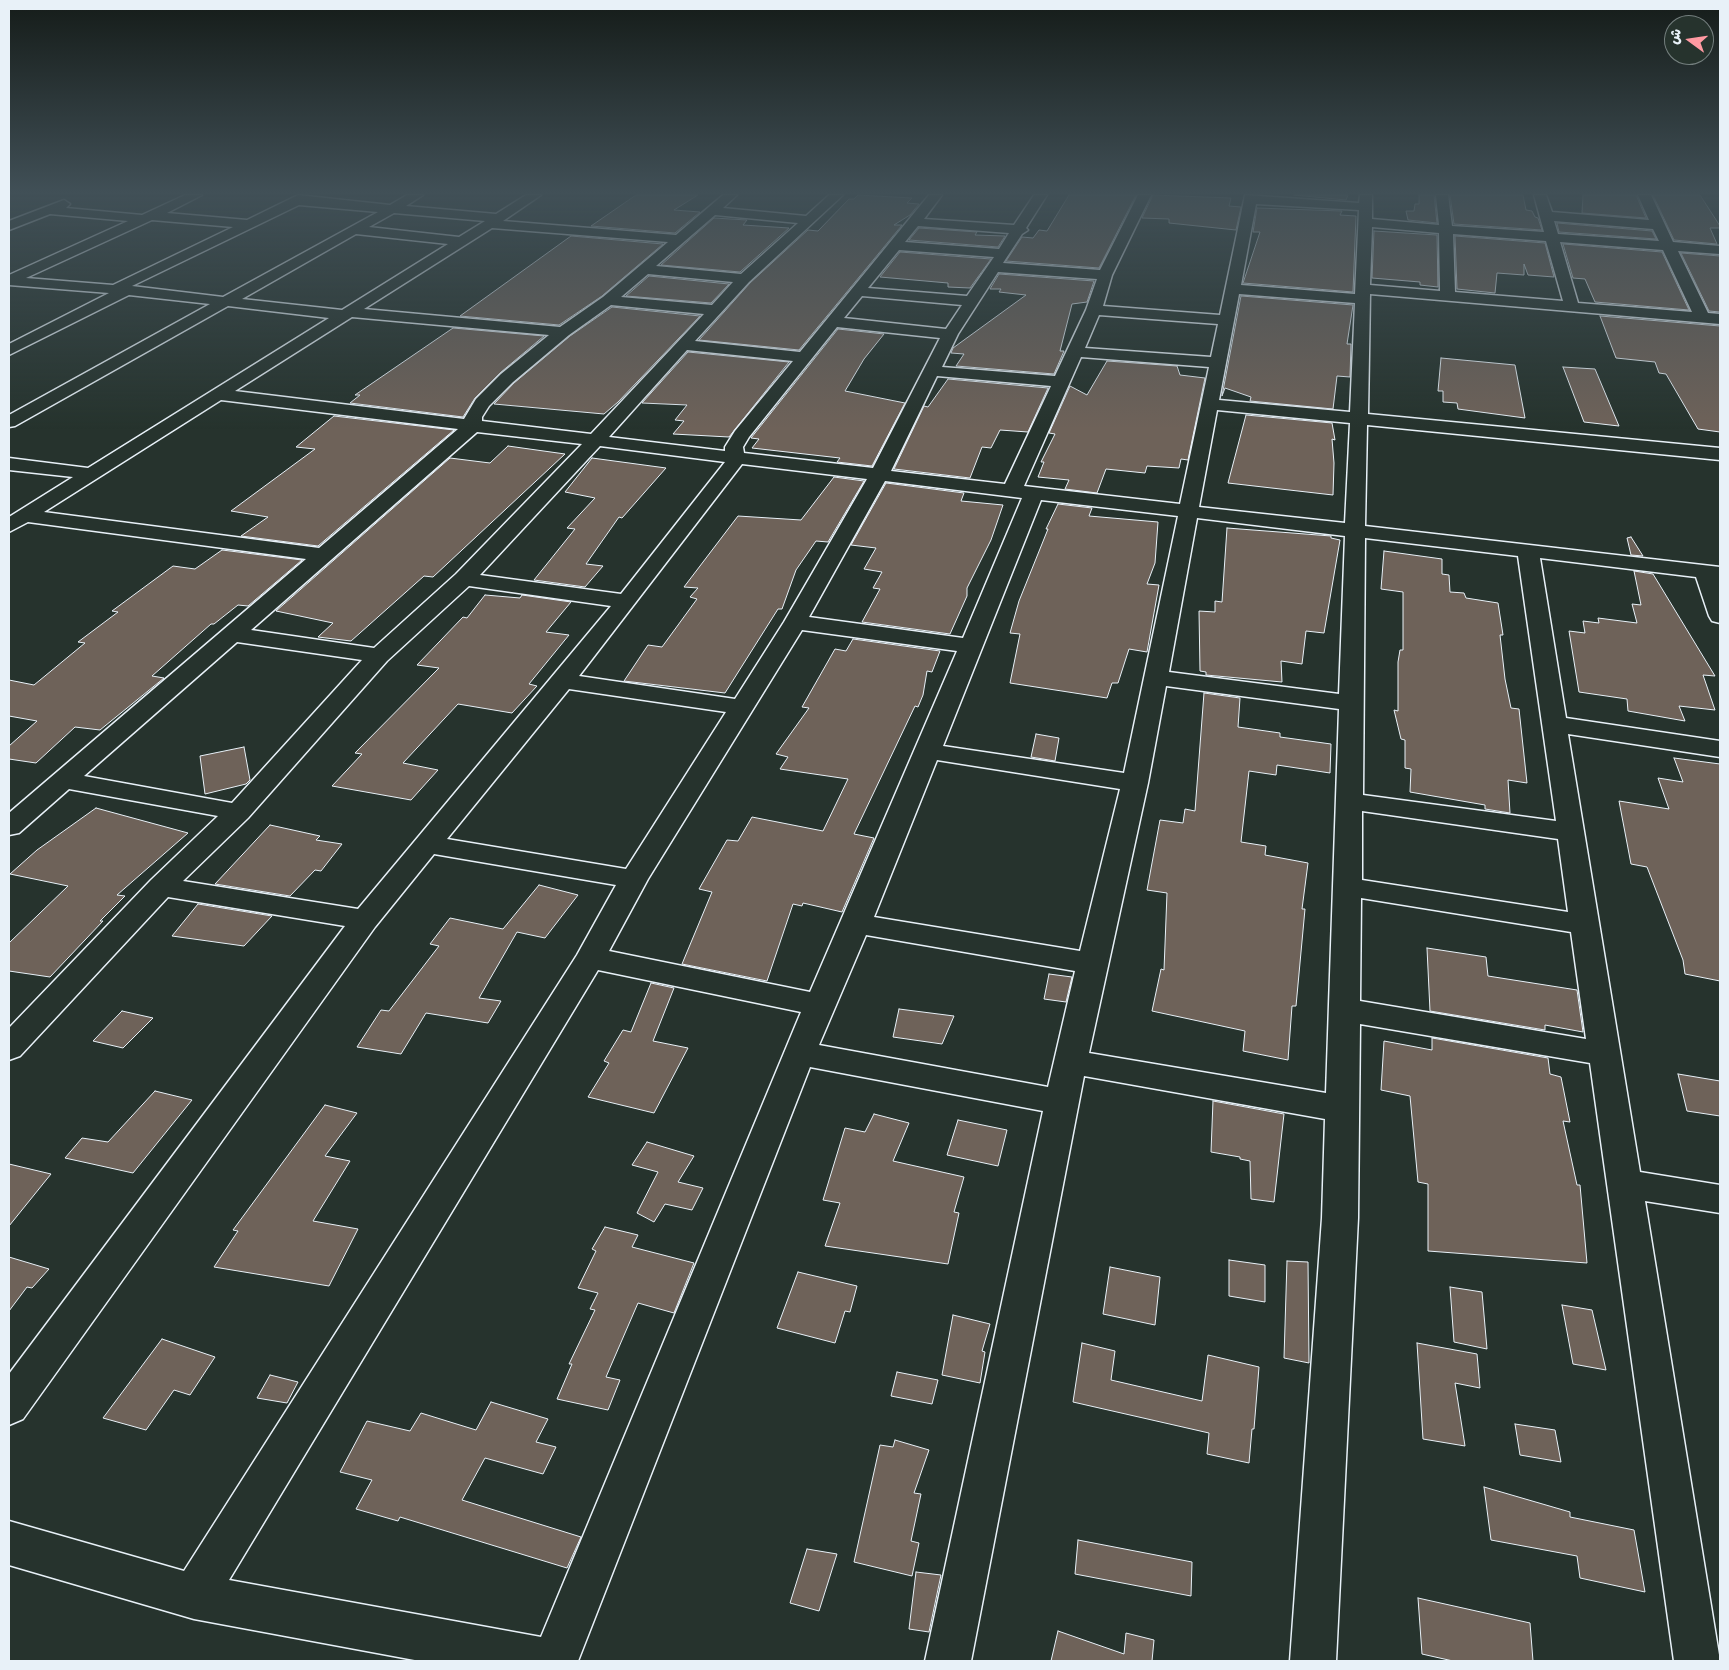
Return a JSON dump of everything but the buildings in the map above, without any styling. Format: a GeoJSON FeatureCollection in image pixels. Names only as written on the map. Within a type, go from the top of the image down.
{"type":"FeatureCollection","features":[{"type":"Feature","properties":{"kind":"street"},"geometry":{"type":"LineString","coordinates":[[9,288],[14,281],[31,273]]}},
{"type":"Feature","properties":{"kind":"street"},"geometry":{"type":"LineString","coordinates":[[9,350],[152,273]]}},
{"type":"Feature","properties":{"kind":"street"},"geometry":{"type":"LineString","coordinates":[[9,422],[277,273]]}},
{"type":"Feature","properties":{"kind":"street"},"geometry":{"type":"LineString","coordinates":[[17,521],[410,273]]}},
{"type":"Feature","properties":{"kind":"street"},"geometry":{"type":"LineString","coordinates":[[9,827],[473,426],[473,417],[482,403],[507,378],[563,332],[608,300],[639,273]]}},
{"type":"Feature","properties":{"kind":"street"},"geometry":{"type":"LineString","coordinates":[[683,273],[744,279]]}},
{"type":"Feature","properties":{"kind":"street"},"geometry":{"type":"LineString","coordinates":[[9,1048],[161,887],[238,812],[379,656],[464,579],[596,441],[714,310],[751,273]]}},
{"type":"Feature","properties":{"kind":"street"},"geometry":{"type":"LineString","coordinates":[[9,1406],[365,920],[430,845],[564,681],[703,504],[736,458],[734,447],[741,435],[871,273]]}},
{"type":"Feature","properties":{"kind":"street"},"geometry":{"type":"LineString","coordinates":[[194,1596],[590,958],[634,879],[795,622],[879,475],[950,334],[989,273]]}},
{"type":"Feature","properties":{"kind":"street"},"geometry":{"type":"LineString","coordinates":[[555,1661],[799,1053],[856,924],[970,646],[1061,382],[1094,310],[1105,275],[1076,273]]}},
{"type":"Feature","properties":{"kind":"street"},"geometry":{"type":"LineString","coordinates":[[948,1661],[1048,1164],[1092,963],[1135,783],[1236,273]]}},
{"type":"Feature","properties":{"kind":"street"},"geometry":{"type":"LineString","coordinates":[[1313,1661],[1340,1218],[1355,530],[1363,273]]}},
{"type":"Feature","properties":{"kind":"street"},"geometry":{"type":"LineString","coordinates":[[1447,273],[1448,296]]}},
{"type":"Feature","properties":{"kind":"street"},"geometry":{"type":"LineString","coordinates":[[1562,273],[1572,306]]}},
{"type":"Feature","properties":{"kind":"street"},"geometry":{"type":"LineString","coordinates":[[1681,273],[1702,318]]}},
{"type":"Feature","properties":{"kind":"street"},"geometry":{"type":"LineString","coordinates":[[14,281],[563,332]]}},
{"type":"Feature","properties":{"kind":"street"},"geometry":{"type":"LineString","coordinates":[[1233,289],[1448,296],[1720,319]]}},
{"type":"Feature","properties":{"kind":"street"},"geometry":{"type":"LineString","coordinates":[[856,291],[972,301]]}},
{"type":"Feature","properties":{"kind":"street"},"geometry":{"type":"LineString","coordinates":[[608,300],[714,310]]}},
{"type":"Feature","properties":{"kind":"street"},"geometry":{"type":"LineString","coordinates":[[1094,310],[1226,320]]}},
{"type":"Feature","properties":{"kind":"street"},"geometry":{"type":"LineString","coordinates":[[833,322],[950,334]]}},
{"type":"Feature","properties":{"kind":"street"},"geometry":{"type":"LineString","coordinates":[[682,345],[806,356]]}},
{"type":"Feature","properties":{"kind":"street"},"geometry":{"type":"LineString","coordinates":[[1075,352],[1218,363]]}},
{"type":"Feature","properties":{"kind":"street"},"geometry":{"type":"LineString","coordinates":[[933,370],[1061,382]]}},
{"type":"Feature","properties":{"kind":"street"},"geometry":{"type":"LineString","coordinates":[[221,394],[736,458],[1713,572],[1720,616]]}},
{"type":"Feature","properties":{"kind":"street"},"geometry":{"type":"LineString","coordinates":[[1210,404],[1720,454]]}},
{"type":"Feature","properties":{"kind":"street"},"geometry":{"type":"LineString","coordinates":[[9,464],[93,474]]}},
{"type":"Feature","properties":{"kind":"street"},"geometry":{"type":"LineString","coordinates":[[17,521],[323,555]]}},
{"type":"Feature","properties":{"kind":"street"},"geometry":{"type":"LineString","coordinates":[[1528,550],[1697,1661]]}},
{"type":"Feature","properties":{"kind":"street"},"geometry":{"type":"LineString","coordinates":[[464,579],[625,601]]}},
{"type":"Feature","properties":{"kind":"street"},"geometry":{"type":"LineString","coordinates":[[795,622],[970,646]]}},
{"type":"Feature","properties":{"kind":"street"},"geometry":{"type":"LineString","coordinates":[[232,634],[379,656]]}},
{"type":"Feature","properties":{"kind":"street"},"geometry":{"type":"LineString","coordinates":[[1156,678],[1352,703]]}},
{"type":"Feature","properties":{"kind":"street"},"geometry":{"type":"LineString","coordinates":[[564,681],[742,707]]}},
{"type":"Feature","properties":{"kind":"street"},"geometry":{"type":"LineString","coordinates":[[1555,724],[1720,749]]}},
{"type":"Feature","properties":{"kind":"street"},"geometry":{"type":"LineString","coordinates":[[927,751],[1135,783]]}},
{"type":"Feature","properties":{"kind":"street"},"geometry":{"type":"LineString","coordinates":[[64,780],[238,812]]}},
{"type":"Feature","properties":{"kind":"street"},"geometry":{"type":"LineString","coordinates":[[1350,802],[1571,832]]}},
{"type":"Feature","properties":{"kind":"street"},"geometry":{"type":"LineString","coordinates":[[430,845],[634,879]]}},
{"type":"Feature","properties":{"kind":"street"},"geometry":{"type":"LineString","coordinates":[[161,887],[365,920]]}},
{"type":"Feature","properties":{"kind":"street"},"geometry":{"type":"LineString","coordinates":[[1348,887],[1585,924]]}},
{"type":"Feature","properties":{"kind":"street"},"geometry":{"type":"LineString","coordinates":[[856,924],[1092,963]]}},
{"type":"Feature","properties":{"kind":"street"},"geometry":{"type":"LineString","coordinates":[[590,958],[820,1005]]}},
{"type":"Feature","properties":{"kind":"street"},"geometry":{"type":"LineString","coordinates":[[1346,1010],[1604,1054]]}},
{"type":"Feature","properties":{"kind":"street"},"geometry":{"type":"LineString","coordinates":[[799,1053],[1063,1102]]}},
{"type":"Feature","properties":{"kind":"street"},"geometry":{"type":"LineString","coordinates":[[1071,1062],[1343,1109]]}},
{"type":"Feature","properties":{"kind":"street"},"geometry":{"type":"LineString","coordinates":[[1623,1183],[1720,1199]]}},
{"type":"Feature","properties":{"kind":"street"},"geometry":{"type":"LineString","coordinates":[[9,1543],[194,1596],[543,1661]]}}]}
